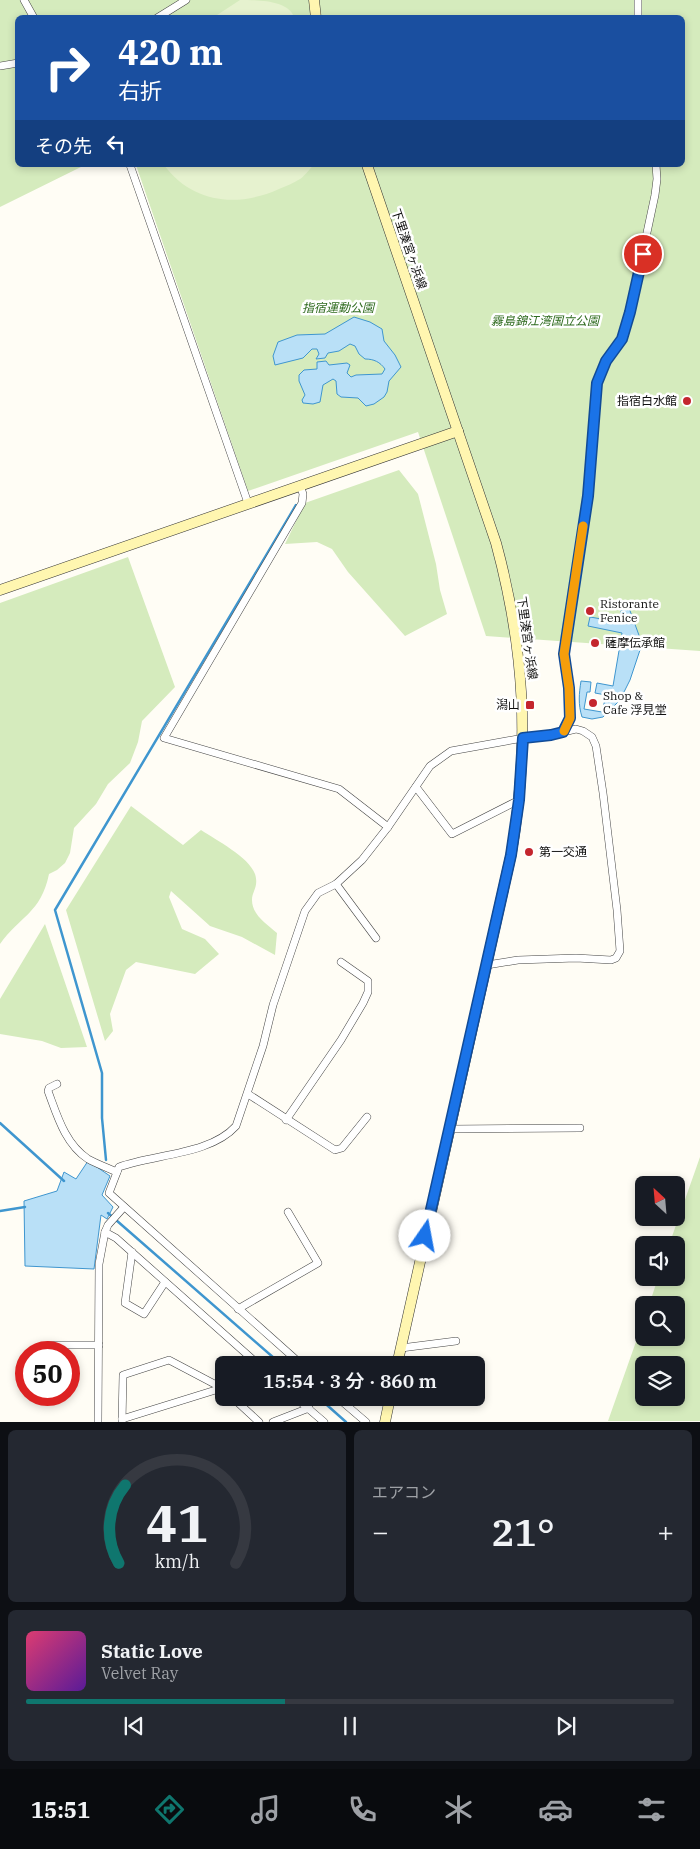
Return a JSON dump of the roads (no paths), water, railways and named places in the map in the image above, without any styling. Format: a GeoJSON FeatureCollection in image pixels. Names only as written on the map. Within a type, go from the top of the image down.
{"type":"FeatureCollection","features":[{"type":"Feature","properties":{"kind":"main road"},"geometry":{"type":"LineString","coordinates":[[313,2],[315,15]]}},
{"type":"Feature","properties":{"kind":"main road","name":"下里湊宮ヶ浜線"},"geometry":{"type":"LineString","coordinates":[[368,167],[496,543],[511,603],[520,667],[523,738],[519,800],[511,855],[399,1356]]}},
{"type":"Feature","properties":{"kind":"main road"},"geometry":{"type":"LineString","coordinates":[[0,590],[458,431]]}},
{"type":"Feature","properties":{"kind":"main road"},"geometry":{"type":"LineString","coordinates":[[385,1422],[388,1406]]}},
{"type":"Feature","properties":{"kind":"street"},"geometry":{"type":"LineString","coordinates":[[24,0],[32,10],[33,15]]}},
{"type":"Feature","properties":{"kind":"street"},"geometry":{"type":"LineString","coordinates":[[162,15],[186,0]]}},
{"type":"Feature","properties":{"kind":"street"},"geometry":{"type":"LineString","coordinates":[[638,0],[638,15]]}},
{"type":"Feature","properties":{"kind":"street"},"geometry":{"type":"LineString","coordinates":[[0,66],[15,64]]}},
{"type":"Feature","properties":{"kind":"street"},"geometry":{"type":"LineString","coordinates":[[131,167],[248,503]]}},
{"type":"Feature","properties":{"kind":"street"},"geometry":{"type":"LineString","coordinates":[[563,732],[570,718],[569,688],[564,654],[588,496],[597,383],[606,361],[622,339],[630,312],[655,195],[656,167]]}},
{"type":"Feature","properties":{"kind":"street"},"geometry":{"type":"LineString","coordinates":[[300,485],[303,494],[302,503],[164,738],[339,789],[388,827]]}},
{"type":"Feature","properties":{"kind":"street"},"geometry":{"type":"LineString","coordinates":[[292,1356],[123,1208],[109,1193],[119,1167],[132,1162],[171,1155],[219,1140],[229,1134],[236,1126],[263,1046],[273,1005],[305,911],[318,893],[336,884],[362,860],[388,827],[430,766],[451,751],[551,735],[576,729],[589,734],[595,742],[604,793],[620,951],[616,958],[611,960],[576,958],[518,960],[487,965]]}},
{"type":"Feature","properties":{"kind":"street"},"geometry":{"type":"LineString","coordinates":[[416,787],[452,834],[519,800]]}},
{"type":"Feature","properties":{"kind":"street"},"geometry":{"type":"LineString","coordinates":[[336,884],[376,938]]}},
{"type":"Feature","properties":{"kind":"street"},"geometry":{"type":"LineString","coordinates":[[286,1120],[341,1040],[364,1003],[368,992],[368,981],[341,962]]}},
{"type":"Feature","properties":{"kind":"street"},"geometry":{"type":"LineString","coordinates":[[57,1084],[48,1091],[62,1126],[71,1142],[89,1159],[117,1172]]}},
{"type":"Feature","properties":{"kind":"street"},"geometry":{"type":"LineString","coordinates":[[248,1094],[335,1150],[342,1148],[367,1117]]}},
{"type":"Feature","properties":{"kind":"street"},"geometry":{"type":"LineString","coordinates":[[450,1129],[580,1128]]}},
{"type":"Feature","properties":{"kind":"street"},"geometry":{"type":"LineString","coordinates":[[98,1422],[99,1264],[107,1229],[123,1208]]}},
{"type":"Feature","properties":{"kind":"street"},"geometry":{"type":"LineString","coordinates":[[238,1309],[318,1264],[288,1212]]}},
{"type":"Feature","properties":{"kind":"street"},"geometry":{"type":"LineString","coordinates":[[107,1229],[250,1356]]}},
{"type":"Feature","properties":{"kind":"street"},"geometry":{"type":"LineString","coordinates":[[132,1252],[125,1303],[144,1314],[165,1282]]}},
{"type":"Feature","properties":{"kind":"street"},"geometry":{"type":"LineString","coordinates":[[401,1348],[456,1341]]}},
{"type":"Feature","properties":{"kind":"street"},"geometry":{"type":"LineString","coordinates":[[80,1345],[99,1345]]}},
{"type":"Feature","properties":{"kind":"street"},"geometry":{"type":"LineString","coordinates":[[215,1385],[168,1360],[122,1375],[122,1420],[215,1391]]}},
{"type":"Feature","properties":{"kind":"street"},"geometry":{"type":"LineString","coordinates":[[242,1406],[259,1422]]}},
{"type":"Feature","properties":{"kind":"street"},"geometry":{"type":"LineString","coordinates":[[306,1406],[324,1422]]}},
{"type":"Feature","properties":{"kind":"street"},"geometry":{"type":"LineString","coordinates":[[347,1406],[366,1422]]}},
{"type":"Feature","properties":{"kind":"street"},"geometry":{"type":"LineString","coordinates":[[272,1422],[309,1408]]}},
{"type":"Feature","properties":{"kind":"water"},"geometry":{"type":"Polygon","coordinates":[[[354,317],[370,322],[382,329],[384,341],[395,355],[401,367],[389,381],[387,392],[384,397],[374,404],[366,406],[358,398],[341,397],[337,394],[336,381],[333,379],[323,385],[320,402],[313,404],[303,403],[302,400],[305,395],[299,381],[299,375],[304,370],[317,369],[317,362],[326,361],[329,365],[347,363],[350,365],[347,373],[351,377],[356,375],[382,374],[385,369],[376,361],[365,359],[359,354],[355,346],[350,344],[339,351],[328,353],[325,358],[316,359],[319,354],[317,349],[312,349],[303,358],[275,365],[273,356],[278,342],[297,335],[325,334],[354,317]]]}},
{"type":"Feature","properties":{"kind":"water"},"geometry":{"type":"Polygon","coordinates":[[[605,599],[625,603],[629,608],[640,638],[640,650],[630,680],[620,700],[603,717],[592,719],[582,717],[579,699],[581,681],[591,682],[590,692],[587,692],[584,709],[602,712],[606,695],[595,693],[597,683],[613,686],[622,633],[588,626],[590,617],[619,622],[622,606],[604,602],[605,599]]]}},
{"type":"Feature","properties":{"kind":"water"},"geometry":{"type":"Polygon","coordinates":[[[88,1161],[110,1176],[102,1195],[113,1207],[107,1219],[101,1215],[94,1269],[25,1266],[24,1201],[57,1191],[64,1172],[76,1179],[88,1161]]]}},
{"type":"Feature","properties":{"kind":"waterway"},"geometry":{"type":"LineString","coordinates":[[106,1160],[102,1118],[102,1073],[55,910],[296,505]]}},
{"type":"Feature","properties":{"kind":"waterway"},"geometry":{"type":"LineString","coordinates":[[0,1123],[64,1181]]}},
{"type":"Feature","properties":{"kind":"waterway"},"geometry":{"type":"LineString","coordinates":[[0,1211],[25,1207]]}},
{"type":"Feature","properties":{"kind":"waterway"},"geometry":{"type":"LineString","coordinates":[[108,1213],[272,1356]]}},
{"type":"Feature","properties":{"kind":"waterway"},"geometry":{"type":"LineString","coordinates":[[328,1406],[346,1422]]}},
{"type":"Feature","properties":{"kind":"place","name":"指宿白水館"},"geometry":{"type":"Point","coordinates":[687,401]}},
{"type":"Feature","properties":{"kind":"place","name":"Ristorante Fenice"},"geometry":{"type":"Point","coordinates":[590,611]}},
{"type":"Feature","properties":{"kind":"place","name":"薩摩伝承館"},"geometry":{"type":"Point","coordinates":[595,643]}},
{"type":"Feature","properties":{"kind":"place","name":"Shop & Cafe 浮見堂"},"geometry":{"type":"Point","coordinates":[593,703]}},
{"type":"Feature","properties":{"kind":"place","name":"潟山"},"geometry":{"type":"Point","coordinates":[530,705]}},
{"type":"Feature","properties":{"kind":"place","name":"第一交通"},"geometry":{"type":"Point","coordinates":[529,852]}},
{"type":"Feature","properties":{"kind":"park label","name":"指宿運動公園"},"geometry":{"type":"Point","coordinates":[338,308]}},
{"type":"Feature","properties":{"kind":"park label","name":"霧島錦江湾国立公園"},"geometry":{"type":"Point","coordinates":[545,321]}}]}
